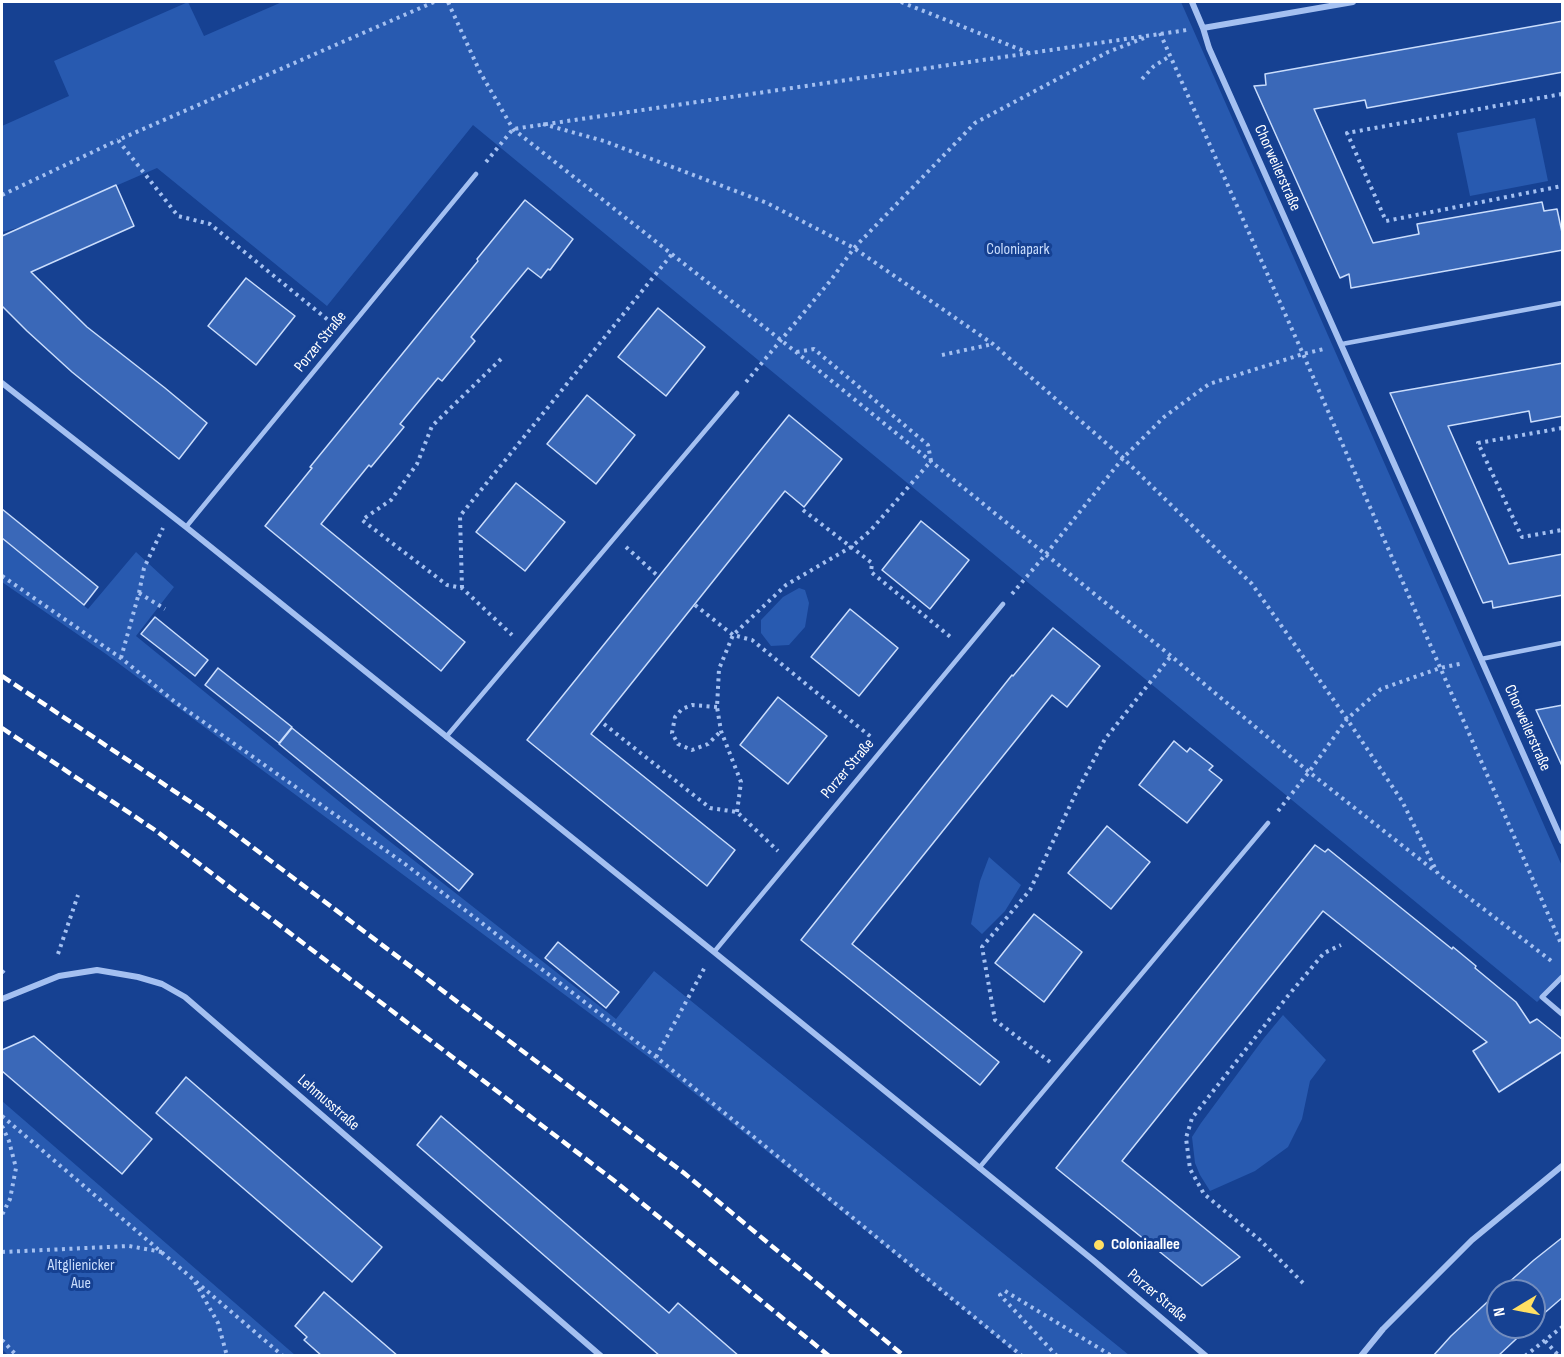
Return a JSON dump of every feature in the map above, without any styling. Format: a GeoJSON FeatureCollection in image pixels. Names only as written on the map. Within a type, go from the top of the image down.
{"type":"FeatureCollection","features":[{"type":"Feature","properties":{"kind":"street","name":"Chorweilerstraße"},"geometry":{"type":"LineString","coordinates":[[1192,2],[1214,58],[1563,841]]}},
{"type":"Feature","properties":{"kind":"street"},"geometry":{"type":"LineString","coordinates":[[1203,28],[1353,2]]}},
{"type":"Feature","properties":{"kind":"street","name":"Porzer Straße"},"geometry":{"type":"LineString","coordinates":[[2,383],[170,514],[714,952],[1093,1260],[1206,1356]]}},
{"type":"Feature","properties":{"kind":"street","name":"Lehmusstraße"},"geometry":{"type":"LineString","coordinates":[[2,999],[59,976],[97,970],[138,976],[162,984],[185,997],[601,1356]]}},
{"type":"Feature","properties":{"kind":"street"},"geometry":{"type":"LineString","coordinates":[[1563,977],[1542,997],[1563,1014]]}},
{"type":"Feature","properties":{"kind":"street"},"geometry":{"type":"LineString","coordinates":[[1361,1356],[1383,1329],[1472,1240],[1563,1166]]}},
{"type":"Feature","properties":{"kind":"lane","name":"Porzer Straße"},"geometry":{"type":"LineString","coordinates":[[186,527],[476,174]]}},
{"type":"Feature","properties":{"kind":"lane"},"geometry":{"type":"LineString","coordinates":[[1342,344],[1563,303]]}},
{"type":"Feature","properties":{"kind":"lane"},"geometry":{"type":"LineString","coordinates":[[446,737],[737,393]]}},
{"type":"Feature","properties":{"kind":"lane","name":"Porzer Straße"},"geometry":{"type":"LineString","coordinates":[[714,952],[1003,604]]}},
{"type":"Feature","properties":{"kind":"lane"},"geometry":{"type":"LineString","coordinates":[[1481,659],[1563,643]]}},
{"type":"Feature","properties":{"kind":"lane"},"geometry":{"type":"LineString","coordinates":[[979,1168],[1268,823]]}},
{"type":"Feature","properties":{"kind":"path"},"geometry":{"type":"LineString","coordinates":[[2,195],[118,140],[434,2]]}},
{"type":"Feature","properties":{"kind":"path"},"geometry":{"type":"LineString","coordinates":[[448,2],[480,72],[513,129],[782,340],[1171,656],[1309,772],[1563,969]]}},
{"type":"Feature","properties":{"kind":"path"},"geometry":{"type":"LineString","coordinates":[[901,2],[1029,53]]}},
{"type":"Feature","properties":{"kind":"path"},"geometry":{"type":"LineString","coordinates":[[476,174],[513,129],[1203,28]]}},
{"type":"Feature","properties":{"kind":"path"},"geometry":{"type":"LineString","coordinates":[[1160,33],[1563,946]]}},
{"type":"Feature","properties":{"kind":"path"},"geometry":{"type":"LineString","coordinates":[[737,393],[831,280],[854,248],[975,123],[1108,52],[1150,35]]}},
{"type":"Feature","properties":{"kind":"path"},"geometry":{"type":"LineString","coordinates":[[1142,79],[1154,66],[1170,56]]}},
{"type":"Feature","properties":{"kind":"path"},"geometry":{"type":"LineString","coordinates":[[1563,94],[1347,133],[1386,221],[1563,186]]}},
{"type":"Feature","properties":{"kind":"path"},"geometry":{"type":"LineString","coordinates":[[543,124],[604,141],[767,203],[854,248],[993,344],[1123,458],[1252,584],[1402,801],[1438,874]]}},
{"type":"Feature","properties":{"kind":"path"},"geometry":{"type":"LineString","coordinates":[[118,140],[178,216],[210,224],[345,334]]}},
{"type":"Feature","properties":{"kind":"path"},"geometry":{"type":"LineString","coordinates":[[462,588],[460,516],[672,254]]}},
{"type":"Feature","properties":{"kind":"path"},"geometry":{"type":"LineString","coordinates":[[942,355],[993,344]]}},
{"type":"Feature","properties":{"kind":"path"},"geometry":{"type":"LineString","coordinates":[[1003,604],[1123,458],[1164,417],[1209,384],[1342,344]]}},
{"type":"Feature","properties":{"kind":"path"},"geometry":{"type":"LineString","coordinates":[[796,352],[814,349],[928,445],[931,461]]}},
{"type":"Feature","properties":{"kind":"path"},"geometry":{"type":"LineString","coordinates":[[501,359],[432,426],[417,464],[392,500],[362,520],[447,585],[462,588],[524,646]]}},
{"type":"Feature","properties":{"kind":"path"},"geometry":{"type":"LineString","coordinates":[[1563,428],[1478,443],[1522,537],[1563,530]]}},
{"type":"Feature","properties":{"kind":"path"},"geometry":{"type":"LineString","coordinates":[[737,812],[741,782],[721,731],[717,707],[718,669],[733,635],[786,585],[851,547],[870,531],[931,461]]}},
{"type":"Feature","properties":{"kind":"path"},"geometry":{"type":"LineString","coordinates":[[803,510],[872,563],[871,572],[966,649]]}},
{"type":"Feature","properties":{"kind":"path"},"geometry":{"type":"LineString","coordinates":[[121,658],[144,568],[170,514]]}},
{"type":"Feature","properties":{"kind":"path"},"geometry":{"type":"LineString","coordinates":[[615,537],[659,577]]}},
{"type":"Feature","properties":{"kind":"path"},"geometry":{"type":"LineString","coordinates":[[2,576],[121,658],[175,702],[405,864],[656,1056],[1022,1356]]}},
{"type":"Feature","properties":{"kind":"path"},"geometry":{"type":"LineString","coordinates":[[139,593],[165,609]]}},
{"type":"Feature","properties":{"kind":"path"},"geometry":{"type":"LineString","coordinates":[[694,605],[733,635],[752,640],[884,747]]}},
{"type":"Feature","properties":{"kind":"path"},"geometry":{"type":"LineString","coordinates":[[1061,1070],[994,1020],[982,947],[1030,890],[1076,793],[1105,739],[1171,656]]}},
{"type":"Feature","properties":{"kind":"path"},"geometry":{"type":"LineString","coordinates":[[1268,823],[1347,719],[1381,689],[1440,668],[1481,659]]}},
{"type":"Feature","properties":{"kind":"path"},"geometry":{"type":"LineString","coordinates":[[717,707],[692,705],[682,709],[675,717],[672,733],[678,744],[692,750],[708,744],[721,731]]}},
{"type":"Feature","properties":{"kind":"path"},"geometry":{"type":"LineString","coordinates":[[604,724],[710,808],[737,812],[789,862]]}},
{"type":"Feature","properties":{"kind":"path"},"geometry":{"type":"LineString","coordinates":[[57,954],[78,895]]}},
{"type":"Feature","properties":{"kind":"path"},"geometry":{"type":"LineString","coordinates":[[1303,1283],[1260,1240],[1204,1194],[1190,1169],[1186,1138],[1192,1118],[1287,997],[1324,953],[1341,945]]}},
{"type":"Feature","properties":{"kind":"path"},"geometry":{"type":"LineString","coordinates":[[656,1056],[714,952]]}},
{"type":"Feature","properties":{"kind":"path"},"geometry":{"type":"LineString","coordinates":[[2,971],[6,975]]}},
{"type":"Feature","properties":{"kind":"path"},"geometry":{"type":"LineString","coordinates":[[2,1116],[282,1356]]}},
{"type":"Feature","properties":{"kind":"path"},"geometry":{"type":"LineString","coordinates":[[2,1126],[9,1141],[16,1168],[10,1199],[2,1215]]}},
{"type":"Feature","properties":{"kind":"path"},"geometry":{"type":"LineString","coordinates":[[2,1252],[129,1246],[163,1252]]}},
{"type":"Feature","properties":{"kind":"path"},"geometry":{"type":"LineString","coordinates":[[193,1279],[218,1323],[227,1356]]}},
{"type":"Feature","properties":{"kind":"path"},"geometry":{"type":"LineString","coordinates":[[1057,1356],[1000,1295],[1005,1291],[1112,1356]]}},
{"type":"Feature","properties":{"kind":"path"},"geometry":{"type":"LineString","coordinates":[[1525,1356],[1563,1327]]}},
{"type":"Feature","properties":{"kind":"path"},"geometry":{"type":"LineString","coordinates":[[2,1340],[17,1356]]}},
{"type":"Feature","properties":{"kind":"path"},"geometry":{"type":"LineString","coordinates":[[1545,1340],[1559,1356]]}},
{"type":"Feature","properties":{"kind":"green space","name":"Coloniapark"},"geometry":{"type":"Polygon","coordinates":[[[188,2],[204,36],[282,2],[1181,2],[1562,866],[1562,977],[1537,1002],[473,125],[327,306],[157,168],[21,227],[2,232],[2,126],[69,96],[54,61],[188,2]]]}},
{"type":"Feature","properties":{"kind":"green space"},"geometry":{"type":"Polygon","coordinates":[[[1535,118],[1548,181],[1470,196],[1457,133],[1535,118]]]}},
{"type":"Feature","properties":{"kind":"green space"},"geometry":{"type":"Polygon","coordinates":[[[2,539],[88,609],[136,552],[174,587],[136,636],[351,811],[616,1019],[654,971],[1129,1355],[1018,1355],[662,1067],[106,654],[2,582],[2,539]]]}},
{"type":"Feature","properties":{"kind":"green space"},"geometry":{"type":"Polygon","coordinates":[[[799,588],[805,590],[809,603],[805,627],[789,645],[771,646],[761,633],[761,620],[783,597],[799,588]]]}},
{"type":"Feature","properties":{"kind":"green space"},"geometry":{"type":"Polygon","coordinates":[[[989,857],[1021,885],[1005,911],[982,934],[971,924],[980,881],[989,857]]]}},
{"type":"Feature","properties":{"kind":"green space"},"geometry":{"type":"Polygon","coordinates":[[[1283,1015],[1326,1060],[1310,1081],[1302,1119],[1288,1147],[1255,1171],[1210,1191],[1195,1163],[1192,1137],[1283,1015]]]}},
{"type":"Feature","properties":{"kind":"green space","name":"Altglienicker Aue"},"geometry":{"type":"Polygon","coordinates":[[[2,1101],[295,1355],[8,1355],[2,1349],[2,1101]]]}},
{"type":"Feature","properties":{"kind":"building"},"geometry":{"type":"Polygon","coordinates":[[[1563,21],[1563,72],[1367,108],[1365,100],[1314,109],[1373,243],[1419,234],[1417,224],[1542,202],[1544,211],[1557,209],[1563,237],[1563,250],[1351,288],[1349,274],[1340,278],[1254,86],[1266,85],[1265,74],[1563,21]]]}},
{"type":"Feature","properties":{"kind":"building"},"geometry":{"type":"Polygon","coordinates":[[[116,185],[134,226],[31,272],[87,327],[207,423],[179,459],[72,372],[2,306],[2,236],[116,185]]]}},
{"type":"Feature","properties":{"kind":"building"},"geometry":{"type":"Polygon","coordinates":[[[525,200],[573,239],[550,270],[548,269],[541,278],[528,268],[471,337],[475,341],[442,381],[438,378],[400,424],[404,427],[371,467],[369,465],[321,524],[465,642],[441,671],[265,526],[525,200]]]}},
{"type":"Feature","properties":{"kind":"building"},"geometry":{"type":"Polygon","coordinates":[[[246,278],[295,316],[256,365],[208,326],[246,278]]]}},
{"type":"Feature","properties":{"kind":"building"},"geometry":{"type":"Polygon","coordinates":[[[658,308],[705,347],[666,396],[618,357],[658,308]]]}},
{"type":"Feature","properties":{"kind":"building"},"geometry":{"type":"Polygon","coordinates":[[[1563,363],[1563,416],[1531,422],[1529,411],[1448,426],[1509,564],[1563,554],[1563,595],[1493,608],[1492,601],[1483,603],[1390,393],[1563,363]]]}},
{"type":"Feature","properties":{"kind":"building"},"geometry":{"type":"Polygon","coordinates":[[[587,395],[635,435],[596,484],[547,444],[587,395]]]}},
{"type":"Feature","properties":{"kind":"building"},"geometry":{"type":"Polygon","coordinates":[[[789,415],[842,459],[804,507],[785,491],[591,734],[735,850],[707,886],[527,740],[789,415]]]}},
{"type":"Feature","properties":{"kind":"building"},"geometry":{"type":"Polygon","coordinates":[[[516,483],[565,522],[525,571],[476,532],[516,483]]]}},
{"type":"Feature","properties":{"kind":"building"},"geometry":{"type":"Polygon","coordinates":[[[2,509],[98,587],[84,605],[2,538],[2,509]]]}},
{"type":"Feature","properties":{"kind":"building"},"geometry":{"type":"Polygon","coordinates":[[[921,521],[969,560],[930,609],[882,570],[921,521]]]}},
{"type":"Feature","properties":{"kind":"building"},"geometry":{"type":"Polygon","coordinates":[[[850,609],[898,648],[859,696],[811,657],[850,609]]]}},
{"type":"Feature","properties":{"kind":"building"},"geometry":{"type":"Polygon","coordinates":[[[155,617],[208,660],[195,676],[141,634],[155,617]]]}},
{"type":"Feature","properties":{"kind":"building"},"geometry":{"type":"Polygon","coordinates":[[[1053,628],[1100,666],[1067,707],[1052,695],[852,944],[999,1062],[980,1085],[801,940],[1012,675],[1053,628]]]}},
{"type":"Feature","properties":{"kind":"building"},"geometry":{"type":"Polygon","coordinates":[[[218,668],[292,727],[279,743],[205,685],[218,668]]]}},
{"type":"Feature","properties":{"kind":"building"},"geometry":{"type":"Polygon","coordinates":[[[778,697],[827,736],[788,784],[740,745],[778,697]]]}},
{"type":"Feature","properties":{"kind":"building"},"geometry":{"type":"Polygon","coordinates":[[[1563,705],[1563,768],[1536,710],[1563,705]]]}},
{"type":"Feature","properties":{"kind":"building"},"geometry":{"type":"Polygon","coordinates":[[[292,728],[473,874],[459,891],[279,744],[292,728]]]}},
{"type":"Feature","properties":{"kind":"building"},"geometry":{"type":"Polygon","coordinates":[[[1174,741],[1187,752],[1190,748],[1213,766],[1209,770],[1222,780],[1187,823],[1139,785],[1174,741]]]}},
{"type":"Feature","properties":{"kind":"building"},"geometry":{"type":"Polygon","coordinates":[[[1107,826],[1150,862],[1111,909],[1068,873],[1107,826]]]}},
{"type":"Feature","properties":{"kind":"building"},"geometry":{"type":"Polygon","coordinates":[[[1315,845],[1325,852],[1328,849],[1476,966],[1475,968],[1516,1002],[1530,1023],[1537,1019],[1563,1040],[1563,1051],[1499,1092],[1473,1051],[1487,1042],[1323,911],[1122,1161],[1240,1257],[1202,1286],[1056,1168],[1315,845]]]}},
{"type":"Feature","properties":{"kind":"building"},"geometry":{"type":"Polygon","coordinates":[[[1034,914],[1082,952],[1044,1002],[995,963],[1034,914]]]}},
{"type":"Feature","properties":{"kind":"building"},"geometry":{"type":"Polygon","coordinates":[[[558,942],[619,992],[606,1008],[545,958],[558,942]]]}},
{"type":"Feature","properties":{"kind":"building"},"geometry":{"type":"Polygon","coordinates":[[[34,1036],[152,1139],[122,1174],[2,1071],[2,1050],[34,1036]]]}},
{"type":"Feature","properties":{"kind":"building"},"geometry":{"type":"Polygon","coordinates":[[[186,1077],[382,1247],[352,1282],[156,1113],[186,1077]]]}},
{"type":"Feature","properties":{"kind":"building"},"geometry":{"type":"Polygon","coordinates":[[[441,1116],[669,1313],[678,1303],[739,1356],[660,1356],[417,1145],[441,1116]]]}},
{"type":"Feature","properties":{"kind":"building"},"geometry":{"type":"Polygon","coordinates":[[[1563,1237],[1563,1297],[1546,1312],[1546,1279],[1513,1279],[1563,1237]]]}},
{"type":"Feature","properties":{"kind":"building"},"geometry":{"type":"Polygon","coordinates":[[[324,1292],[398,1356],[322,1356],[304,1340],[307,1337],[295,1326],[324,1292]]]}},
{"type":"Feature","properties":{"kind":"building"},"geometry":{"type":"Polygon","coordinates":[[[1486,1303],[1486,1339],[1516,1339],[1498,1356],[1433,1356],[1486,1303]]]}},
{"type":"Feature","properties":{"kind":"railway"},"geometry":{"type":"LineString","coordinates":[[2,676],[210,815],[684,1173],[904,1356]]}},
{"type":"Feature","properties":{"kind":"railway"},"geometry":{"type":"LineString","coordinates":[[2,728],[155,830],[616,1182],[829,1356]]}},
{"type":"Feature","properties":{"kind":"place","name":"Coloniaallee"},"geometry":{"type":"Point","coordinates":[1099,1245]}}]}
